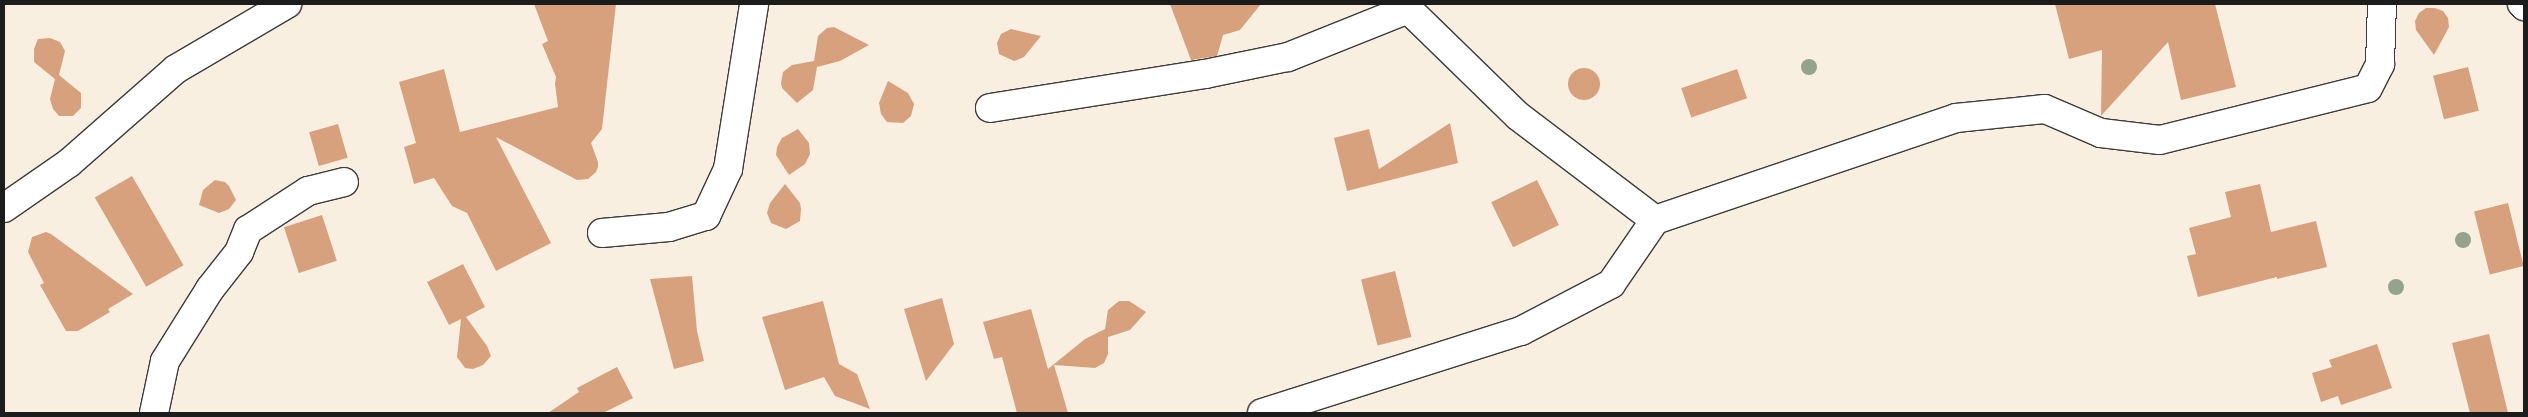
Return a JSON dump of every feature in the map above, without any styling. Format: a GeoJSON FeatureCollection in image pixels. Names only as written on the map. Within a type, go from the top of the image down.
{"type":"FeatureCollection","features":[{"type":"Feature","properties":{"kind":"street"},"geometry":{"type":"LineString","coordinates":[[4,208],[69,163],[176,69],[287,4]]}},
{"type":"Feature","properties":{"kind":"street"},"geometry":{"type":"LineString","coordinates":[[602,233],[669,226],[706,216],[728,169],[754,4]]}},
{"type":"Feature","properties":{"kind":"street"},"geometry":{"type":"LineString","coordinates":[[1262,413],[1521,331],[1612,284],[1655,220],[1956,118],[2045,109],[2101,133],[2160,140],[2368,88],[2380,64],[2382,4]]}},
{"type":"Feature","properties":{"kind":"street"},"geometry":{"type":"LineString","coordinates":[[990,108],[1205,74],[1288,57],[1402,6],[1518,116],[1655,220]]}},
{"type":"Feature","properties":{"kind":"street"},"geometry":{"type":"LineString","coordinates":[[154,413],[165,361],[210,288],[239,252],[248,230],[308,191],[344,182]]}},
{"type":"Feature","properties":{"kind":"building"},"geometry":{"type":"Polygon","coordinates":[[[534,4],[616,4],[602,129],[591,143],[598,167],[596,172],[588,179],[577,180],[496,137],[551,243],[496,271],[467,213],[452,206],[434,178],[414,184],[404,147],[416,143],[399,82],[444,69],[460,132],[558,107],[556,77],[542,44],[548,41],[534,4]]]}},
{"type":"Feature","properties":{"kind":"building"},"geometry":{"type":"Polygon","coordinates":[[[1170,4],[1261,4],[1240,30],[1223,35],[1217,56],[1191,60],[1170,4]]]}},
{"type":"Feature","properties":{"kind":"building"},"geometry":{"type":"Polygon","coordinates":[[[2055,4],[2215,4],[2236,87],[2181,100],[2168,42],[2101,116],[2102,50],[2069,59],[2055,4]]]}},
{"type":"Feature","properties":{"kind":"building"},"geometry":{"type":"Polygon","coordinates":[[[2426,8],[2435,8],[2443,11],[2448,18],[2449,27],[2434,55],[2416,30],[2415,21],[2419,13],[2426,8]]]}},
{"type":"Feature","properties":{"kind":"building"},"geometry":{"type":"Polygon","coordinates":[[[834,27],[869,45],[840,61],[817,67],[813,90],[797,103],[782,88],[783,72],[792,65],[814,61],[818,36],[827,28],[834,27]]]}},
{"type":"Feature","properties":{"kind":"building"},"geometry":{"type":"Polygon","coordinates":[[[1011,29],[1041,36],[1024,57],[1014,61],[999,54],[997,43],[1001,34],[1011,29]]]}},
{"type":"Feature","properties":{"kind":"building"},"geometry":{"type":"Polygon","coordinates":[[[50,38],[60,42],[65,51],[59,75],[81,93],[81,108],[73,116],[59,116],[53,109],[50,99],[55,79],[34,62],[34,49],[38,39],[50,38]]]}},
{"type":"Feature","properties":{"kind":"building"},"geometry":{"type":"Polygon","coordinates":[[[2468,67],[2479,111],[2444,119],[2433,76],[2468,67]]]}},
{"type":"Feature","properties":{"kind":"building"},"geometry":{"type":"Polygon","coordinates":[[[1584,68],[1590,69],[1595,73],[1599,78],[1599,90],[1595,95],[1590,99],[1584,100],[1578,99],[1573,95],[1569,90],[1568,84],[1569,78],[1573,73],[1578,69],[1584,68]]]}},
{"type":"Feature","properties":{"kind":"building"},"geometry":{"type":"Polygon","coordinates":[[[1737,69],[1747,98],[1691,118],[1681,88],[1737,69]]]}},
{"type":"Feature","properties":{"kind":"building"},"geometry":{"type":"Polygon","coordinates":[[[888,81],[908,93],[914,104],[911,116],[903,123],[887,122],[881,114],[879,103],[888,81]]]}},
{"type":"Feature","properties":{"kind":"building"},"geometry":{"type":"Polygon","coordinates":[[[1450,123],[1458,163],[1347,191],[1334,138],[1369,129],[1379,169],[1450,123]]]}},
{"type":"Feature","properties":{"kind":"building"},"geometry":{"type":"Polygon","coordinates":[[[338,124],[348,158],[319,166],[309,132],[338,124]]]}},
{"type":"Feature","properties":{"kind":"building"},"geometry":{"type":"Polygon","coordinates":[[[798,129],[809,143],[810,154],[805,164],[789,175],[776,155],[777,147],[782,138],[798,129]]]}},
{"type":"Feature","properties":{"kind":"building"},"geometry":{"type":"Polygon","coordinates":[[[132,176],[184,265],[146,287],[95,198],[132,176]]]}},
{"type":"Feature","properties":{"kind":"building"},"geometry":{"type":"Polygon","coordinates":[[[215,180],[225,182],[236,200],[229,209],[219,213],[199,205],[203,190],[215,180]]]}},
{"type":"Feature","properties":{"kind":"building"},"geometry":{"type":"Polygon","coordinates":[[[1537,180],[1559,225],[1513,247],[1491,202],[1537,180]]]}},
{"type":"Feature","properties":{"kind":"building"},"geometry":{"type":"Polygon","coordinates":[[[785,184],[800,203],[801,209],[800,221],[786,229],[771,223],[767,213],[770,203],[785,184]]]}},
{"type":"Feature","properties":{"kind":"building"},"geometry":{"type":"Polygon","coordinates":[[[2260,184],[2271,232],[2316,221],[2327,267],[2277,279],[2277,277],[2198,297],[2187,256],[2196,254],[2189,228],[2231,217],[2225,192],[2260,184]]]}},
{"type":"Feature","properties":{"kind":"building"},"geometry":{"type":"Polygon","coordinates":[[[2508,203],[2524,266],[2490,275],[2474,211],[2508,203]]]}},
{"type":"Feature","properties":{"kind":"building"},"geometry":{"type":"Polygon","coordinates":[[[322,215],[337,261],[299,273],[284,227],[322,215]]]}},
{"type":"Feature","properties":{"kind":"building"},"geometry":{"type":"Polygon","coordinates":[[[46,232],[133,294],[108,309],[110,312],[78,331],[66,331],[40,285],[44,283],[28,252],[32,237],[46,232]]]}},
{"type":"Feature","properties":{"kind":"building"},"geometry":{"type":"Polygon","coordinates":[[[463,264],[485,307],[466,317],[487,346],[491,356],[483,365],[473,369],[465,368],[457,357],[461,319],[449,325],[427,282],[463,264]]]}},
{"type":"Feature","properties":{"kind":"building"},"geometry":{"type":"Polygon","coordinates":[[[1395,271],[1411,337],[1377,345],[1361,279],[1395,271]]]}},
{"type":"Feature","properties":{"kind":"building"},"geometry":{"type":"Polygon","coordinates":[[[692,276],[697,331],[704,361],[674,369],[650,279],[692,276]]]}},
{"type":"Feature","properties":{"kind":"building"},"geometry":{"type":"Polygon","coordinates":[[[942,298],[954,344],[926,381],[904,309],[942,298]]]}},
{"type":"Feature","properties":{"kind":"building"},"geometry":{"type":"Polygon","coordinates":[[[823,301],[839,364],[857,374],[870,409],[835,396],[824,377],[785,390],[762,317],[823,301]]]}},
{"type":"Feature","properties":{"kind":"building"},"geometry":{"type":"Polygon","coordinates":[[[1119,301],[1129,301],[1146,312],[1130,330],[1108,337],[1108,354],[1104,363],[1095,368],[1054,365],[1068,413],[1017,413],[1002,357],[994,359],[983,322],[1031,309],[1048,369],[1085,339],[1105,329],[1108,310],[1119,301]]]}},
{"type":"Feature","properties":{"kind":"building"},"geometry":{"type":"Polygon","coordinates":[[[2489,334],[2508,413],[2470,413],[2452,343],[2489,334]]]}},
{"type":"Feature","properties":{"kind":"building"},"geometry":{"type":"Polygon","coordinates":[[[2377,344],[2392,388],[2341,405],[2338,396],[2321,402],[2312,373],[2332,367],[2329,360],[2377,344]]]}},
{"type":"Feature","properties":{"kind":"building"},"geometry":{"type":"Polygon","coordinates":[[[617,367],[633,398],[603,413],[548,413],[579,392],[577,388],[617,367]]]}}]}
